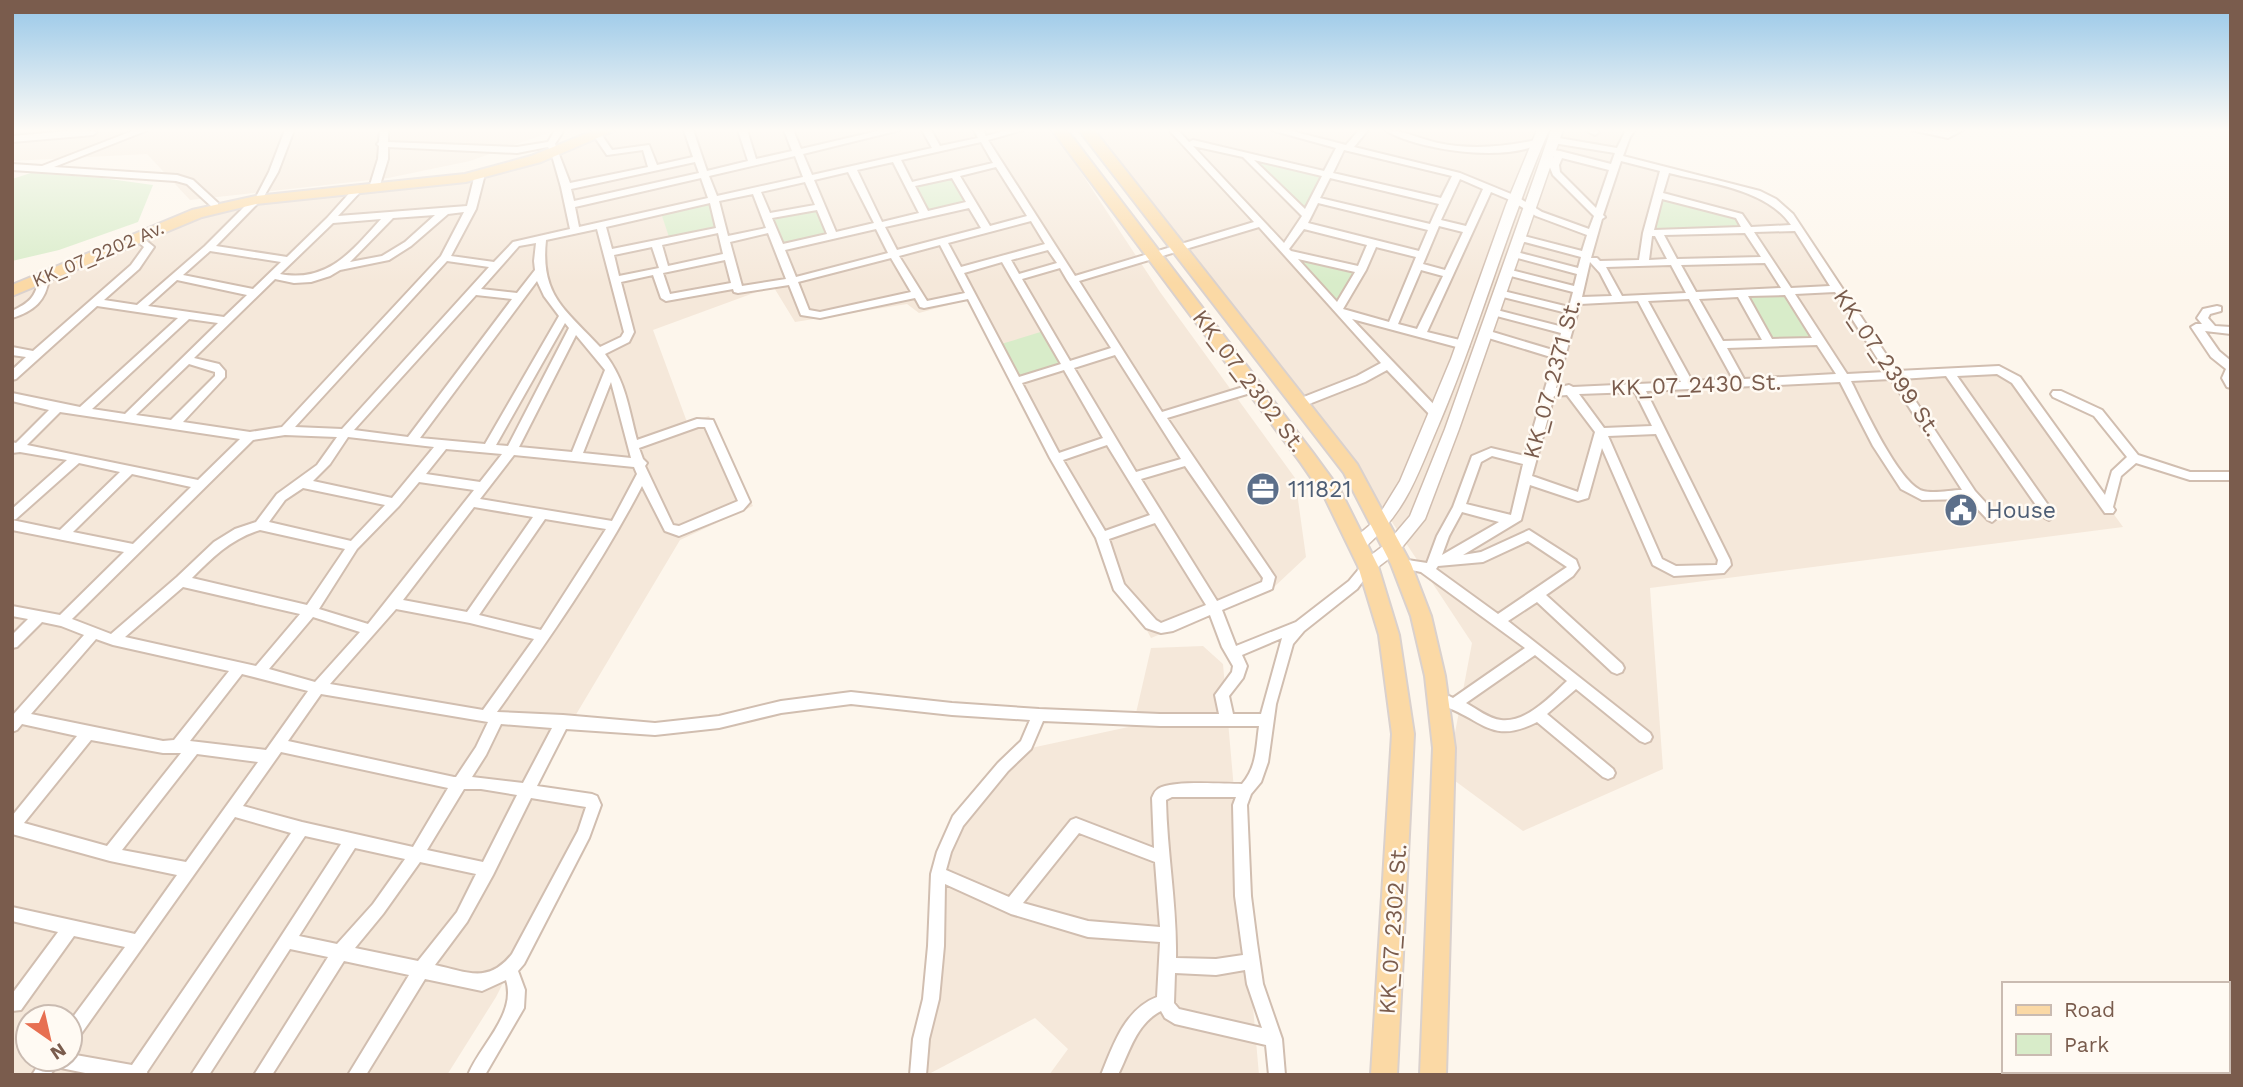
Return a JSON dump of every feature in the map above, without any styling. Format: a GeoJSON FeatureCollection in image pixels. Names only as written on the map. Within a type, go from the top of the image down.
{"type":"FeatureCollection","features":[{"type":"Feature","properties":{"kind":"main road"},"geometry":{"type":"LineString","coordinates":[[12,290],[177,218],[215,205],[411,181]]}},
{"type":"Feature","properties":{"kind":"main road","name":"KK_07_2202 Av."},"geometry":{"type":"LineString","coordinates":[[12,290],[197,212],[258,198],[445,181]]}},
{"type":"Feature","properties":{"kind":"main road","name":"KK_07_2302 St."},"geometry":{"type":"LineString","coordinates":[[1097,181],[1333,495],[1368,566],[1388,635],[1404,734],[1384,1075]]}},
{"type":"Feature","properties":{"kind":"main road","name":"KK_07_2302 St."},"geometry":{"type":"LineString","coordinates":[[1126,181],[1351,469],[1397,555],[1428,637],[1447,701],[1433,1075]]}},
{"type":"Feature","properties":{"kind":"street"},"geometry":{"type":"LineString","coordinates":[[186,181],[215,205]]}},
{"type":"Feature","properties":{"kind":"street"},"geometry":{"type":"LineString","coordinates":[[141,308],[208,248],[258,198],[271,181]]}},
{"type":"Feature","properties":{"kind":"street"},"geometry":{"type":"LineString","coordinates":[[375,185],[376,181]]}},
{"type":"Feature","properties":{"kind":"street"},"geometry":{"type":"LineString","coordinates":[[285,431],[445,258],[471,209],[478,181]]}},
{"type":"Feature","properties":{"kind":"street"},"geometry":{"type":"LineString","coordinates":[[564,181],[575,232]]}},
{"type":"Feature","properties":{"kind":"street"},"geometry":{"type":"LineString","coordinates":[[566,187],[595,181]]}},
{"type":"Feature","properties":{"kind":"street"},"geometry":{"type":"LineString","coordinates":[[570,205],[677,181]]}},
{"type":"Feature","properties":{"kind":"street"},"geometry":{"type":"LineString","coordinates":[[705,181],[714,201],[736,289],[743,290],[791,281],[1032,218]]}},
{"type":"Feature","properties":{"kind":"street"},"geometry":{"type":"LineString","coordinates":[[260,525],[281,497],[313,477],[325,464],[345,433],[414,360],[516,244],[801,181]]}},
{"type":"Feature","properties":{"kind":"street"},"geometry":{"type":"LineString","coordinates":[[809,181],[833,236]]}},
{"type":"Feature","properties":{"kind":"street"},"geometry":{"type":"LineString","coordinates":[[857,181],[894,255],[924,305],[970,295]]}},
{"type":"Feature","properties":{"kind":"street"},"geometry":{"type":"LineString","coordinates":[[907,181],[925,215]]}},
{"type":"Feature","properties":{"kind":"street"},"geometry":{"type":"LineString","coordinates":[[909,185],[929,181]]}},
{"type":"Feature","properties":{"kind":"street"},"geometry":{"type":"LineString","coordinates":[[958,181],[987,230]]}},
{"type":"Feature","properties":{"kind":"street"},"geometry":{"type":"LineString","coordinates":[[943,242],[1056,458],[1102,537],[1118,586],[1151,624],[1160,628],[1168,627],[1265,588],[1270,581],[1188,461],[1009,181]]}},
{"type":"Feature","properties":{"kind":"street"},"geometry":{"type":"LineString","coordinates":[[1221,181],[1387,365],[1436,414]]}},
{"type":"Feature","properties":{"kind":"street"},"geometry":{"type":"LineString","coordinates":[[1268,181],[1305,220],[1373,243],[1421,255]]}},
{"type":"Feature","properties":{"kind":"street"},"geometry":{"type":"LineString","coordinates":[[1287,251],[1327,181]]}},
{"type":"Feature","properties":{"kind":"street"},"geometry":{"type":"LineString","coordinates":[[1354,181],[1444,202]]}},
{"type":"Feature","properties":{"kind":"street"},"geometry":{"type":"LineString","coordinates":[[1392,327],[1454,181]]}},
{"type":"Feature","properties":{"kind":"street"},"geometry":{"type":"LineString","coordinates":[[1471,181],[1513,198],[1560,224],[1594,234]]}},
{"type":"Feature","properties":{"kind":"street"},"geometry":{"type":"LineString","coordinates":[[1357,545],[1381,523],[1401,492],[1436,414],[1464,345],[1520,181]]}},
{"type":"Feature","properties":{"kind":"street"},"geometry":{"type":"LineString","coordinates":[[1397,555],[1417,519],[1542,181]]}},
{"type":"Feature","properties":{"kind":"street"},"geometry":{"type":"LineString","coordinates":[[1563,181],[1600,217]]}},
{"type":"Feature","properties":{"kind":"street","name":"KK_07_2371 St."},"geometry":{"type":"LineString","coordinates":[[1512,520],[1520,509],[1529,461],[1558,355],[1610,181]]}},
{"type":"Feature","properties":{"kind":"street"},"geometry":{"type":"LineString","coordinates":[[1644,263],[1653,233],[1662,181]]}},
{"type":"Feature","properties":{"kind":"street","name":"KK_07_2399 St."},"geometry":{"type":"LineString","coordinates":[[1710,181],[1757,193],[1790,216],[1971,494],[1992,517]]}},
{"type":"Feature","properties":{"kind":"street"},"geometry":{"type":"LineString","coordinates":[[1421,333],[1488,188]]}},
{"type":"Feature","properties":{"kind":"street"},"geometry":{"type":"LineString","coordinates":[[128,417],[274,276],[357,190]]}},
{"type":"Feature","properties":{"kind":"street"},"geometry":{"type":"LineString","coordinates":[[757,192],[804,313],[810,316],[917,294]]}},
{"type":"Feature","properties":{"kind":"street"},"geometry":{"type":"LineString","coordinates":[[1658,195],[1735,213],[1844,378],[1880,446],[1910,490],[1923,496],[1971,494]]}},
{"type":"Feature","properties":{"kind":"street"},"geometry":{"type":"LineString","coordinates":[[1316,200],[1469,230]]}},
{"type":"Feature","properties":{"kind":"street"},"geometry":{"type":"LineString","coordinates":[[779,248],[972,204]]}},
{"type":"Feature","properties":{"kind":"street"},"geometry":{"type":"LineString","coordinates":[[768,216],[819,207]]}},
{"type":"Feature","properties":{"kind":"street"},"geometry":{"type":"LineString","coordinates":[[330,220],[471,209]]}},
{"type":"Feature","properties":{"kind":"street"},"geometry":{"type":"LineString","coordinates":[[274,276],[297,282],[342,267],[385,258],[408,244],[444,211]]}},
{"type":"Feature","properties":{"kind":"street"},"geometry":{"type":"LineString","coordinates":[[342,267],[390,215]]}},
{"type":"Feature","properties":{"kind":"street"},"geometry":{"type":"LineString","coordinates":[[1072,281],[1259,225]]}},
{"type":"Feature","properties":{"kind":"street"},"geometry":{"type":"LineString","coordinates":[[599,352],[625,339],[629,332],[601,226]]}},
{"type":"Feature","properties":{"kind":"street"},"geometry":{"type":"LineString","coordinates":[[1653,233],[1796,228]]}},
{"type":"Feature","properties":{"kind":"street"},"geometry":{"type":"LineString","coordinates":[[609,253],[656,243],[773,229]]}},
{"type":"Feature","properties":{"kind":"street"},"geometry":{"type":"LineString","coordinates":[[1653,233],[1674,263],[1741,384]]}},
{"type":"Feature","properties":{"kind":"street"},"geometry":{"type":"LineString","coordinates":[[12,376],[135,267],[148,252],[148,243],[138,237]]}},
{"type":"Feature","properties":{"kind":"street"},"geometry":{"type":"LineString","coordinates":[[1520,237],[1587,253],[1598,264],[1618,298]]}},
{"type":"Feature","properties":{"kind":"street"},"geometry":{"type":"LineString","coordinates":[[541,240],[539,271],[563,318],[599,352],[611,369],[633,446],[669,528],[675,531],[739,507],[744,502],[709,423],[696,423],[633,446]]}},
{"type":"Feature","properties":{"kind":"street"},"geometry":{"type":"LineString","coordinates":[[656,243],[666,298],[735,285]]}},
{"type":"Feature","properties":{"kind":"street"},"geometry":{"type":"LineString","coordinates":[[1334,304],[1361,270],[1373,243]]}},
{"type":"Feature","properties":{"kind":"street"},"geometry":{"type":"LineString","coordinates":[[958,271],[1050,246]]}},
{"type":"Feature","properties":{"kind":"street"},"geometry":{"type":"LineString","coordinates":[[208,248],[289,260]]}},
{"type":"Feature","properties":{"kind":"street"},"geometry":{"type":"LineString","coordinates":[[1287,251],[1361,270]]}},
{"type":"Feature","properties":{"kind":"street"},"geometry":{"type":"LineString","coordinates":[[1513,254],[1582,272]]}},
{"type":"Feature","properties":{"kind":"street"},"geometry":{"type":"LineString","coordinates":[[616,280],[727,256]]}},
{"type":"Feature","properties":{"kind":"street"},"geometry":{"type":"LineString","coordinates":[[445,258],[495,265]]}},
{"type":"Feature","properties":{"kind":"street"},"geometry":{"type":"LineString","coordinates":[[1005,258],[1110,440],[1214,607],[1226,642],[1240,666],[1238,674],[1222,695],[1227,720]]}},
{"type":"Feature","properties":{"kind":"street"},"geometry":{"type":"LineString","coordinates":[[1598,264],[1768,260]]}},
{"type":"Feature","properties":{"kind":"street"},"geometry":{"type":"LineString","coordinates":[[1017,278],[1062,265]]}},
{"type":"Feature","properties":{"kind":"street"},"geometry":{"type":"LineString","coordinates":[[1417,266],[1450,274]]}},
{"type":"Feature","properties":{"kind":"street"},"geometry":{"type":"LineString","coordinates":[[411,441],[539,271]]}},
{"type":"Feature","properties":{"kind":"street"},"geometry":{"type":"LineString","coordinates":[[1507,272],[1575,300]]}},
{"type":"Feature","properties":{"kind":"street"},"geometry":{"type":"LineString","coordinates":[[176,277],[256,293]]}},
{"type":"Feature","properties":{"kind":"street"},"geometry":{"type":"LineString","coordinates":[[12,316],[37,302],[42,296],[44,278]]}},
{"type":"Feature","properties":{"kind":"street"},"geometry":{"type":"LineString","coordinates":[[1499,293],[1575,300],[1838,289]]}},
{"type":"Feature","properties":{"kind":"street"},"geometry":{"type":"LineString","coordinates":[[473,291],[520,297]]}},
{"type":"Feature","properties":{"kind":"street"},"geometry":{"type":"LineString","coordinates":[[1741,293],[1768,341]]}},
{"type":"Feature","properties":{"kind":"street"},"geometry":{"type":"LineString","coordinates":[[1641,298],[1689,386]]}},
{"type":"Feature","properties":{"kind":"street"},"geometry":{"type":"LineString","coordinates":[[94,302],[226,321]]}},
{"type":"Feature","properties":{"kind":"street"},"geometry":{"type":"LineString","coordinates":[[1334,304],[1392,327],[1464,345]]}},
{"type":"Feature","properties":{"kind":"street"},"geometry":{"type":"LineString","coordinates":[[2211,328],[2202,318],[2207,311],[2217,309]]}},
{"type":"Feature","properties":{"kind":"street"},"geometry":{"type":"LineString","coordinates":[[1493,312],[1565,331]]}},
{"type":"Feature","properties":{"kind":"street"},"geometry":{"type":"LineString","coordinates":[[84,410],[186,316]]}},
{"type":"Feature","properties":{"kind":"street"},"geometry":{"type":"LineString","coordinates":[[488,448],[563,318]]}},
{"type":"Feature","properties":{"kind":"street"},"geometry":{"type":"LineString","coordinates":[[2231,331],[2196,327],[2215,354],[2231,368],[2227,378],[2231,384]]}},
{"type":"Feature","properties":{"kind":"street"},"geometry":{"type":"LineString","coordinates":[[84,1016],[318,688],[393,603],[511,451],[574,328]]}},
{"type":"Feature","properties":{"kind":"street"},"geometry":{"type":"LineString","coordinates":[[1486,334],[1558,355]]}},
{"type":"Feature","properties":{"kind":"street"},"geometry":{"type":"LineString","coordinates":[[1718,345],[1818,341]]}},
{"type":"Feature","properties":{"kind":"street"},"geometry":{"type":"LineString","coordinates":[[12,351],[34,355]]}},
{"type":"Feature","properties":{"kind":"street"},"geometry":{"type":"LineString","coordinates":[[1018,381],[1118,351]]}},
{"type":"Feature","properties":{"kind":"street"},"geometry":{"type":"LineString","coordinates":[[173,425],[220,377],[220,371],[215,367],[187,360]]}},
{"type":"Feature","properties":{"kind":"street"},"geometry":{"type":"LineString","coordinates":[[1300,403],[1361,379],[1387,365]]}},
{"type":"Feature","properties":{"kind":"street"},"geometry":{"type":"LineString","coordinates":[[576,457],[611,369]]}},
{"type":"Feature","properties":{"kind":"street","name":"KK_07_2430 St."},"geometry":{"type":"LineString","coordinates":[[1548,392],[1998,370],[2006,372],[2016,380],[2109,508],[2116,474],[2134,458]]}},
{"type":"Feature","properties":{"kind":"street"},"geometry":{"type":"LineString","coordinates":[[1949,373],[2049,515]]}},
{"type":"Feature","properties":{"kind":"street"},"geometry":{"type":"LineString","coordinates":[[1161,416],[1253,388]]}},
{"type":"Feature","properties":{"kind":"street"},"geometry":{"type":"LineString","coordinates":[[1569,389],[1601,432],[1657,562],[1667,569],[1720,570],[1725,565],[1639,388]]}},
{"type":"Feature","properties":{"kind":"street"},"geometry":{"type":"LineString","coordinates":[[2057,394],[2098,413],[2134,458],[2190,476],[2231,476]]}},
{"type":"Feature","properties":{"kind":"street"},"geometry":{"type":"LineString","coordinates":[[12,397],[58,408],[250,436],[285,431],[345,433],[442,446],[576,457],[642,468]]}},
{"type":"Feature","properties":{"kind":"street"},"geometry":{"type":"LineString","coordinates":[[14,449],[58,408]]}},
{"type":"Feature","properties":{"kind":"street"},"geometry":{"type":"LineString","coordinates":[[1601,432],[1659,430]]}},
{"type":"Feature","properties":{"kind":"street"},"geometry":{"type":"LineString","coordinates":[[1526,479],[1578,497],[1584,495],[1601,432]]}},
{"type":"Feature","properties":{"kind":"street"},"geometry":{"type":"LineString","coordinates":[[62,621],[250,436]]}},
{"type":"Feature","properties":{"kind":"street"},"geometry":{"type":"LineString","coordinates":[[1056,458],[1110,440]]}},
{"type":"Feature","properties":{"kind":"street"},"geometry":{"type":"LineString","coordinates":[[259,672],[310,611],[353,546],[395,503],[442,446]]}},
{"type":"Feature","properties":{"kind":"street"},"geometry":{"type":"LineString","coordinates":[[14,449],[130,468],[202,485]]}},
{"type":"Feature","properties":{"kind":"street"},"geometry":{"type":"LineString","coordinates":[[1432,565],[1443,536],[1459,507],[1476,458],[1481,454],[1500,452],[1529,461]]}},
{"type":"Feature","properties":{"kind":"street"},"geometry":{"type":"LineString","coordinates":[[12,516],[77,458]]}},
{"type":"Feature","properties":{"kind":"street"},"geometry":{"type":"LineString","coordinates":[[1134,477],[1188,461]]}},
{"type":"Feature","properties":{"kind":"street"},"geometry":{"type":"LineString","coordinates":[[63,534],[130,468]]}},
{"type":"Feature","properties":{"kind":"street"},"geometry":{"type":"LineString","coordinates":[[262,1075],[339,954],[378,909],[416,855],[481,751],[492,716],[615,526],[642,468]]}},
{"type":"Feature","properties":{"kind":"street"},"geometry":{"type":"LineString","coordinates":[[418,477],[482,487]]}},
{"type":"Feature","properties":{"kind":"street"},"geometry":{"type":"LineString","coordinates":[[301,483],[395,503]]}},
{"type":"Feature","properties":{"kind":"street"},"geometry":{"type":"LineString","coordinates":[[472,502],[615,526]]}},
{"type":"Feature","properties":{"kind":"street"},"geometry":{"type":"LineString","coordinates":[[1459,507],[1512,520]]}},
{"type":"Feature","properties":{"kind":"street"},"geometry":{"type":"LineString","coordinates":[[470,618],[542,514]]}},
{"type":"Feature","properties":{"kind":"street"},"geometry":{"type":"LineString","coordinates":[[1102,537],[1157,517]]}},
{"type":"Feature","properties":{"kind":"street"},"geometry":{"type":"LineString","coordinates":[[1432,565],[1512,520]]}},
{"type":"Feature","properties":{"kind":"street"},"geometry":{"type":"LineString","coordinates":[[12,525],[134,549]]}},
{"type":"Feature","properties":{"kind":"street"},"geometry":{"type":"LineString","coordinates":[[113,640],[218,545],[239,532],[260,525],[353,546]]}},
{"type":"Feature","properties":{"kind":"street"},"geometry":{"type":"LineString","coordinates":[[1432,565],[1483,557],[1523,536],[1532,536],[1572,563],[1570,573],[1539,596],[1497,621]]}},
{"type":"Feature","properties":{"kind":"street"},"geometry":{"type":"LineString","coordinates":[[1234,652],[1298,626],[1353,585],[1368,566],[1397,555],[1432,565],[1497,621],[1535,648],[1645,737]]}},
{"type":"Feature","properties":{"kind":"street"},"geometry":{"type":"LineString","coordinates":[[181,581],[310,611],[369,630]]}},
{"type":"Feature","properties":{"kind":"street"},"geometry":{"type":"LineString","coordinates":[[1539,596],[1617,668]]}},
{"type":"Feature","properties":{"kind":"street"},"geometry":{"type":"LineString","coordinates":[[393,603],[544,636]]}},
{"type":"Feature","properties":{"kind":"street"},"geometry":{"type":"LineString","coordinates":[[12,611],[62,621],[113,640],[259,672],[318,688],[492,716],[655,729],[757,715],[781,707],[851,698],[1039,715],[1267,720]]}},
{"type":"Feature","properties":{"kind":"street"},"geometry":{"type":"LineString","coordinates":[[12,643],[39,618]]}},
{"type":"Feature","properties":{"kind":"street"},"geometry":{"type":"LineString","coordinates":[[1277,1075],[1274,1040],[1255,984],[1243,896],[1240,805],[1245,790],[1256,778],[1267,720],[1287,642],[1298,626]]}},
{"type":"Feature","properties":{"kind":"street"},"geometry":{"type":"LineString","coordinates":[[16,721],[92,634]]}},
{"type":"Feature","properties":{"kind":"street"},"geometry":{"type":"LineString","coordinates":[[1447,701],[1535,648]]}},
{"type":"Feature","properties":{"kind":"street"},"geometry":{"type":"LineString","coordinates":[[178,746],[238,669]]}},
{"type":"Feature","properties":{"kind":"street"},"geometry":{"type":"LineString","coordinates":[[1447,701],[1502,726],[1510,727],[1537,714],[1576,681]]}},
{"type":"Feature","properties":{"kind":"street"},"geometry":{"type":"LineString","coordinates":[[1537,714],[1608,773]]}},
{"type":"Feature","properties":{"kind":"street"},"geometry":{"type":"LineString","coordinates":[[918,1075],[921,1039],[931,999],[938,874],[944,852],[958,821],[1003,767],[1026,745],[1039,715]]}},
{"type":"Feature","properties":{"kind":"street"},"geometry":{"type":"LineString","coordinates":[[16,721],[163,747],[274,751],[460,783],[481,783],[592,801],[594,810],[518,959],[510,970],[482,983],[288,941]]}},
{"type":"Feature","properties":{"kind":"street"},"geometry":{"type":"LineString","coordinates":[[356,1075],[422,969],[462,917],[530,790],[563,721]]}},
{"type":"Feature","properties":{"kind":"street"},"geometry":{"type":"LineString","coordinates":[[88,733],[13,827],[110,854],[189,870]]}},
{"type":"Feature","properties":{"kind":"street"},"geometry":{"type":"LineString","coordinates":[[110,854],[194,747]]}},
{"type":"Feature","properties":{"kind":"street"},"geometry":{"type":"LineString","coordinates":[[1245,790],[1164,793],[1160,798],[1168,965],[1164,1002],[1168,1012],[1175,1016],[1274,1040]]}},
{"type":"Feature","properties":{"kind":"street"},"geometry":{"type":"LineString","coordinates":[[232,809],[302,829],[488,870]]}},
{"type":"Feature","properties":{"kind":"street"},"geometry":{"type":"LineString","coordinates":[[1011,906],[1076,825],[1162,858]]}},
{"type":"Feature","properties":{"kind":"street"},"geometry":{"type":"LineString","coordinates":[[84,1064],[138,1074],[302,829]]}},
{"type":"Feature","properties":{"kind":"street"},"geometry":{"type":"LineString","coordinates":[[199,1075],[352,840]]}},
{"type":"Feature","properties":{"kind":"street"},"geometry":{"type":"LineString","coordinates":[[938,874],[1011,906],[1088,929],[1166,936]]}},
{"type":"Feature","properties":{"kind":"street"},"geometry":{"type":"LineString","coordinates":[[12,914],[138,942]]}},
{"type":"Feature","properties":{"kind":"street"},"geometry":{"type":"LineString","coordinates":[[13,1005],[71,928]]}},
{"type":"Feature","properties":{"kind":"street"},"geometry":{"type":"LineString","coordinates":[[1168,965],[1216,967],[1252,961]]}},
{"type":"Feature","properties":{"kind":"street"},"geometry":{"type":"LineString","coordinates":[[476,1075],[516,1007],[517,990],[510,970]]}},
{"type":"Feature","properties":{"kind":"street"},"geometry":{"type":"LineString","coordinates":[[1109,1075],[1132,1025],[1152,1005],[1164,1002]]}},
{"type":"Feature","properties":{"kind":"shaded area"},"geometry":{"type":"Polygon","coordinates":[[[172,181],[363,181],[190,200],[172,181]]]}},
{"type":"Feature","properties":{"kind":"shaded area"},"geometry":{"type":"Polygon","coordinates":[[[442,181],[1087,181],[1160,292],[1295,478],[1306,557],[1273,588],[1151,638],[967,300],[919,313],[907,304],[795,322],[773,286],[653,330],[687,422],[709,416],[753,506],[680,540],[534,785],[596,798],[496,997],[447,1075],[12,1075],[12,291],[227,205],[442,181]]]}},
{"type":"Feature","properties":{"kind":"shaded area"},"geometry":{"type":"Polygon","coordinates":[[[1128,181],[1717,181],[1746,188],[1779,210],[1890,373],[2010,370],[2123,527],[1650,588],[1663,769],[1523,831],[1447,775],[1472,643],[1361,475],[1128,181]]]}},
{"type":"Feature","properties":{"kind":"shaded area"},"geometry":{"type":"Polygon","coordinates":[[[1203,646],[1223,664],[1259,1075],[1049,1075],[1068,1049],[1035,1018],[927,1075],[919,1075],[952,817],[1013,752],[1133,726],[1151,648],[1203,646]]]}},
{"type":"Feature","properties":{"kind":"green space"},"geometry":{"type":"Polygon","coordinates":[[[12,181],[122,181],[153,185],[138,222],[59,250],[12,261],[12,181]]]}},
{"type":"Feature","properties":{"kind":"green space"},"geometry":{"type":"Polygon","coordinates":[[[929,181],[958,181],[972,204],[925,215],[909,185],[929,181]]]}},
{"type":"Feature","properties":{"kind":"green space"},"geometry":{"type":"Polygon","coordinates":[[[1271,181],[1327,181],[1307,216],[1271,181]]]}},
{"type":"Feature","properties":{"kind":"green space"},"geometry":{"type":"Polygon","coordinates":[[[1658,195],[1735,213],[1749,231],[1652,234],[1658,195]]]}},
{"type":"Feature","properties":{"kind":"green space"},"geometry":{"type":"Polygon","coordinates":[[[714,201],[720,230],[670,240],[661,213],[714,201]]]}},
{"type":"Feature","properties":{"kind":"green space"},"geometry":{"type":"Polygon","coordinates":[[[819,207],[833,236],[779,248],[768,216],[819,207]]]}},
{"type":"Feature","properties":{"kind":"green space"},"geometry":{"type":"Polygon","coordinates":[[[1289,254],[1361,270],[1338,309],[1289,254]]]}},
{"type":"Feature","properties":{"kind":"green space"},"geometry":{"type":"Polygon","coordinates":[[[1786,291],[1818,341],[1768,341],[1741,293],[1786,291]]]}},
{"type":"Feature","properties":{"kind":"green space"},"geometry":{"type":"Polygon","coordinates":[[[1047,330],[1069,366],[1018,381],[998,345],[1047,330]]]}},
{"type":"Feature","properties":{"kind":"place","name":"111821"},"geometry":{"type":"Point","coordinates":[1263,489]}},
{"type":"Feature","properties":{"kind":"place","name":"House"},"geometry":{"type":"Point","coordinates":[1961,510]}}]}
